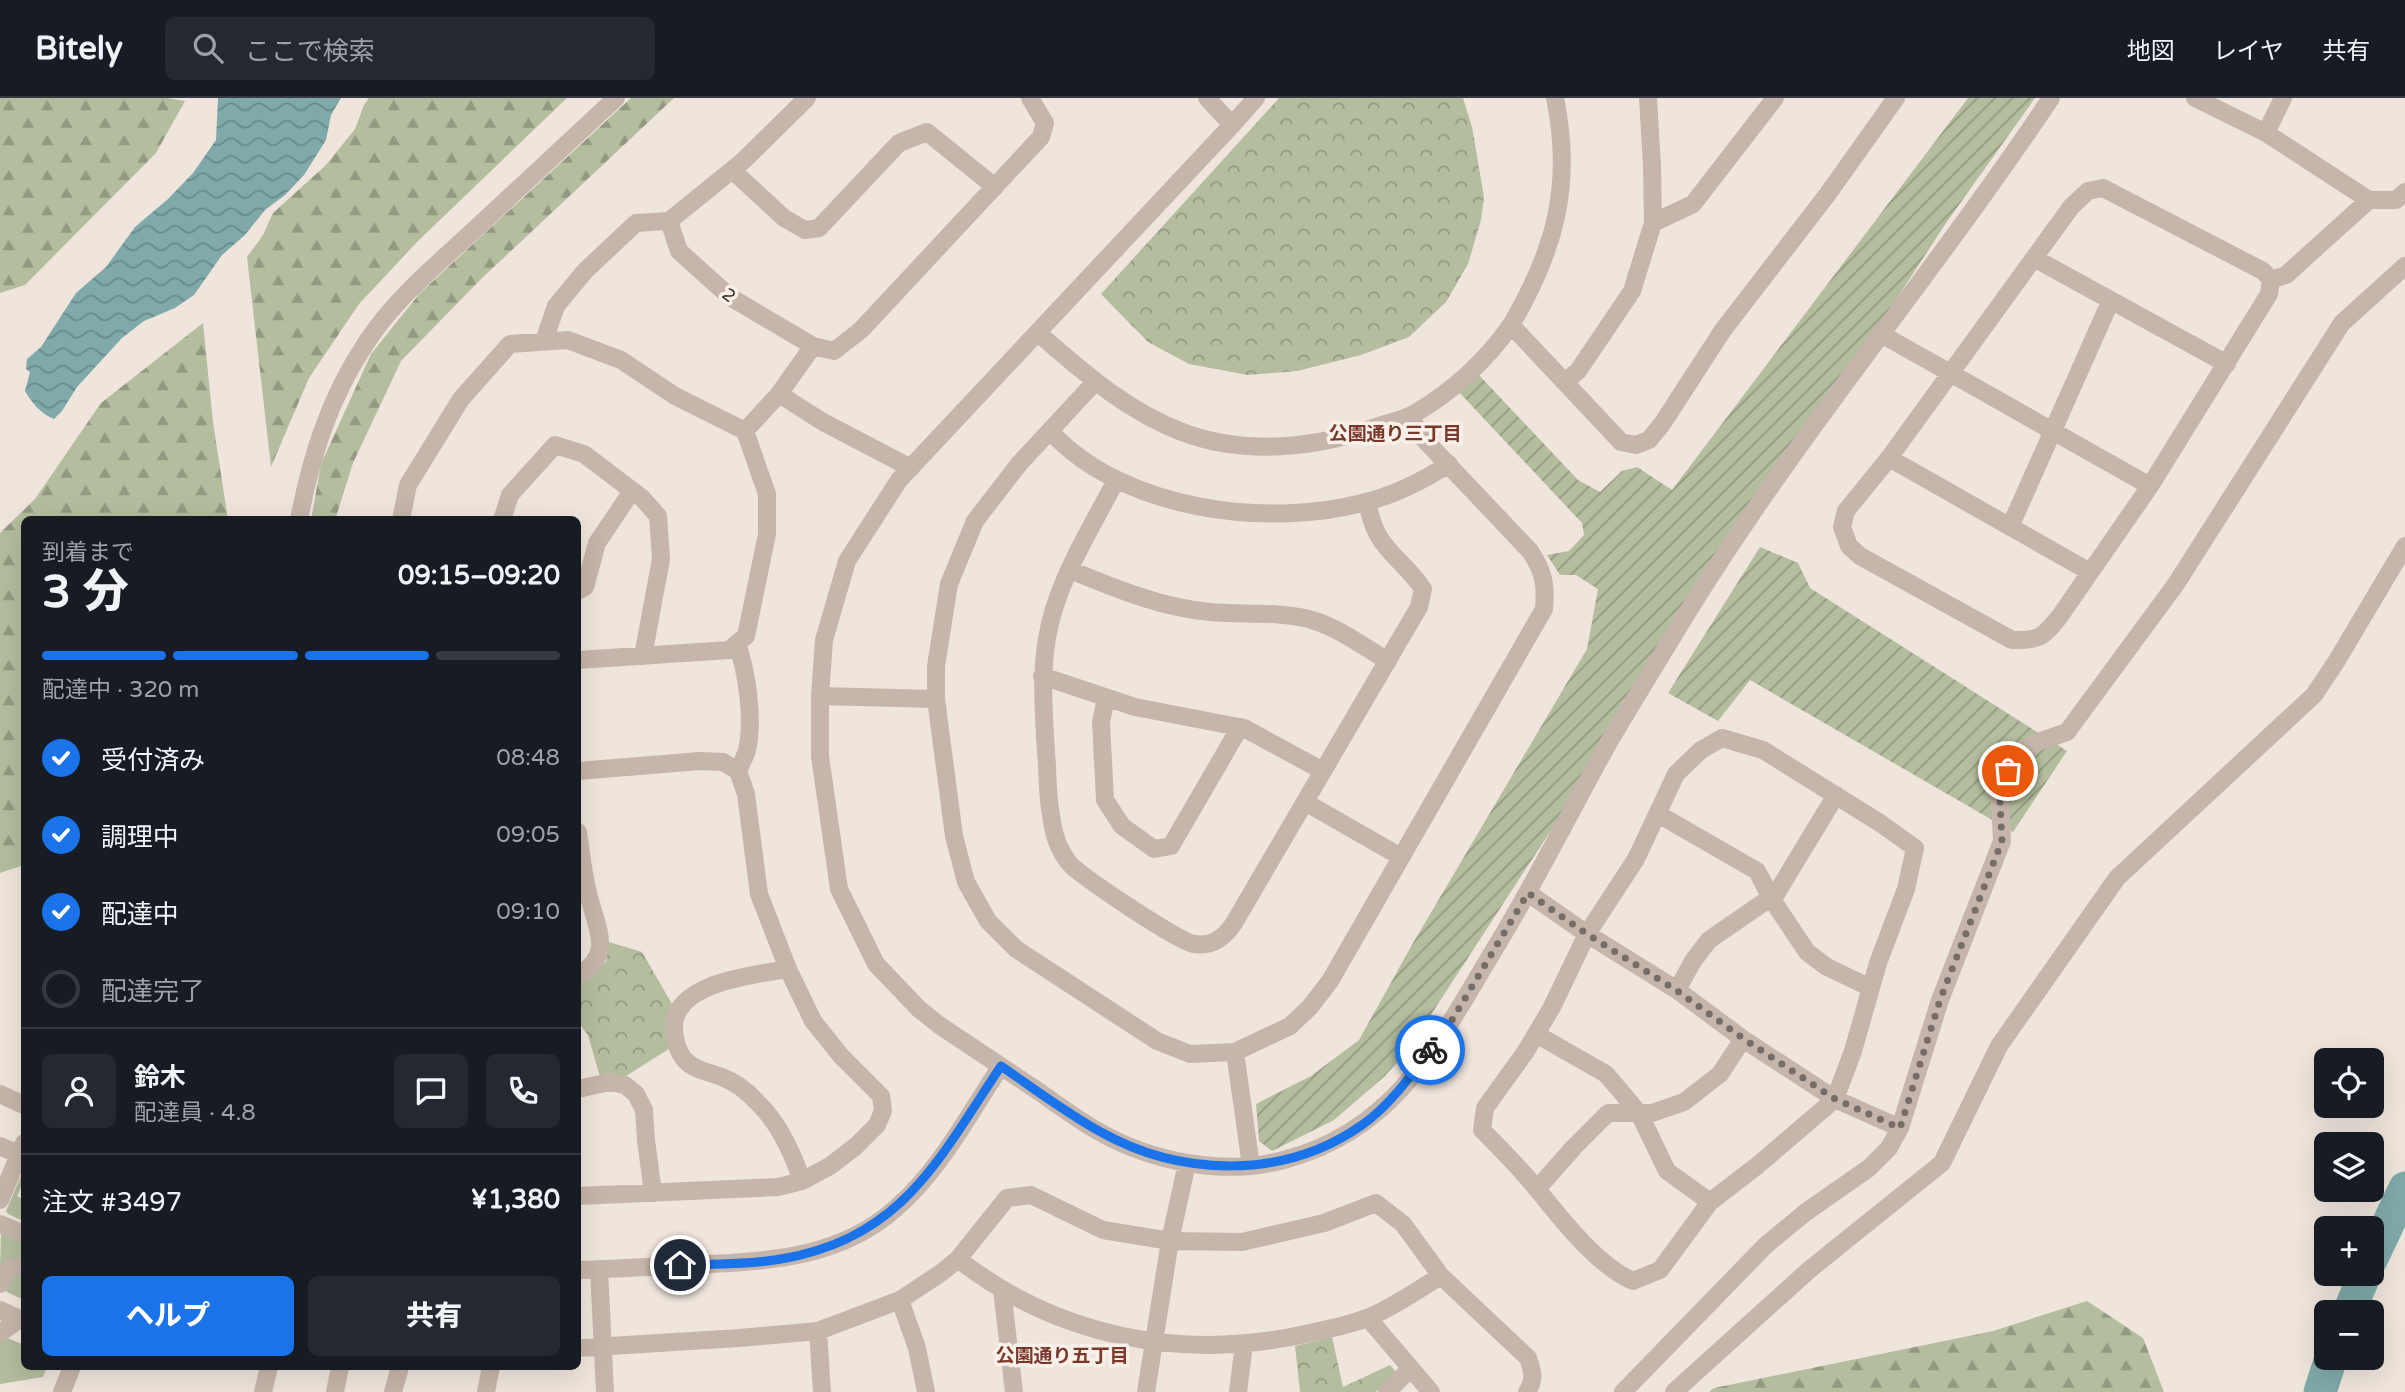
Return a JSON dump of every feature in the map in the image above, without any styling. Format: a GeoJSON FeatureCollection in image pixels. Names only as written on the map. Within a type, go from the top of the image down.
{"type":"FeatureCollection","features":[{"type":"Feature","properties":{"kind":"street"},"geometry":{"type":"LineString","coordinates":[[300,516],[314,450],[324,424],[352,366],[383,320],[423,277],[615,98]]}},
{"type":"Feature","properties":{"kind":"street"},"geometry":{"type":"LineString","coordinates":[[544,341],[556,306],[585,271],[636,223],[669,221],[732,170],[807,98]]}},
{"type":"Feature","properties":{"kind":"street"},"geometry":{"type":"LineString","coordinates":[[745,431],[779,394],[813,346],[834,351],[861,330],[1041,137],[1045,123],[1030,98]]}},
{"type":"Feature","properties":{"kind":"street"},"geometry":{"type":"LineString","coordinates":[[1206,98],[1231,125]]}},
{"type":"Feature","properties":{"kind":"street"},"geometry":{"type":"LineString","coordinates":[[1256,98],[900,480],[846,561],[824,640],[820,696],[820,756],[839,889],[876,964],[919,1009],[1099,1132],[1141,1151],[1186,1163],[1222,1167],[1282,1161],[1313,1151],[1362,1125],[1402,1088],[1446,1030],[1528,893],[1609,743],[1692,605],[1788,461],[2002,171],[2050,98]]}},
{"type":"Feature","properties":{"kind":"street"},"geometry":{"type":"LineString","coordinates":[[1038,333],[1095,382],[1124,402],[1182,432],[1217,442],[1283,447],[1323,442],[1352,436],[1411,416],[1439,398],[1484,359],[1511,325],[1533,287],[1550,243],[1562,186],[1562,132],[1556,98]]}},
{"type":"Feature","properties":{"kind":"street"},"geometry":{"type":"LineString","coordinates":[[1565,382],[1578,372],[1632,292],[1653,223],[1648,98]]}},
{"type":"Feature","properties":{"kind":"street"},"geometry":{"type":"LineString","coordinates":[[1653,223],[1693,204],[1775,98]]}},
{"type":"Feature","properties":{"kind":"street"},"geometry":{"type":"LineString","coordinates":[[1511,325],[1621,442],[1636,445],[1649,440],[1723,330],[1827,195],[1896,98]]}},
{"type":"Feature","properties":{"kind":"street"},"geometry":{"type":"LineString","coordinates":[[2195,98],[2266,133],[2369,200],[2396,200],[2405,192]]}},
{"type":"Feature","properties":{"kind":"street"},"geometry":{"type":"LineString","coordinates":[[2266,133],[2283,98]]}},
{"type":"Feature","properties":{"kind":"street"},"geometry":{"type":"LineString","coordinates":[[732,170],[784,218],[805,230],[819,228],[899,143],[927,132],[995,187]]}},
{"type":"Feature","properties":{"kind":"street"},"geometry":{"type":"LineString","coordinates":[[2103,188],[2263,271],[2271,280],[2269,294],[2150,486],[2045,635],[2032,641],[2012,640],[1860,556],[1849,546],[1842,527],[1846,511],[1889,458],[2071,207],[2088,191],[2103,188]]}},
{"type":"Feature","properties":{"kind":"street"},"geometry":{"type":"LineString","coordinates":[[2271,280],[2286,275],[2369,200]]}},
{"type":"Feature","properties":{"kind":"street","name":"2"},"geometry":{"type":"LineString","coordinates":[[669,221],[679,251],[730,297],[813,346]]}},
{"type":"Feature","properties":{"kind":"street"},"geometry":{"type":"LineString","coordinates":[[2034,258],[2227,364]]}},
{"type":"Feature","properties":{"kind":"street"},"geometry":{"type":"LineString","coordinates":[[1623,1392],[1766,1245],[1869,1168],[1889,1148],[1900,1128],[1940,1000],[2002,841],[2000,801],[2009,768],[2035,743],[2067,732],[2176,584],[2342,323],[2405,267]]}},
{"type":"Feature","properties":{"kind":"street"},"geometry":{"type":"LineString","coordinates":[[2010,527],[2110,300]]}},
{"type":"Feature","properties":{"kind":"street"},"geometry":{"type":"LineString","coordinates":[[1881,334],[2150,486]]}},
{"type":"Feature","properties":{"kind":"street"},"geometry":{"type":"LineString","coordinates":[[402,516],[408,485],[461,400],[510,344],[568,340],[621,360],[675,396],[745,431],[767,494],[767,534],[746,636],[729,650],[581,660]]}},
{"type":"Feature","properties":{"kind":"street"},"geometry":{"type":"LineString","coordinates":[[1095,382],[996,491],[975,521],[949,584],[936,666],[936,699],[954,836],[966,882],[988,921],[1016,949],[1157,1041],[1190,1054],[1235,1052],[1290,1026],[1310,1007],[1330,981],[1544,609],[1545,590],[1541,568],[1530,551],[1419,434],[1411,416]]}},
{"type":"Feature","properties":{"kind":"street"},"geometry":{"type":"LineString","coordinates":[[779,394],[823,422],[911,468]]}},
{"type":"Feature","properties":{"kind":"street"},"geometry":{"type":"LineString","coordinates":[[1051,432],[1061,443],[1116,481],[1168,499],[1236,511],[1298,512],[1367,502],[1416,482],[1449,464]]}},
{"type":"Feature","properties":{"kind":"street"},"geometry":{"type":"LineString","coordinates":[[503,516],[510,495],[555,445],[584,454],[632,491],[658,516],[661,559],[643,656]]}},
{"type":"Feature","properties":{"kind":"street"},"geometry":{"type":"LineString","coordinates":[[1889,458],[2090,572]]}},
{"type":"Feature","properties":{"kind":"street"},"geometry":{"type":"LineString","coordinates":[[1116,481],[1070,570],[1052,613],[1042,676],[1050,814],[1060,851],[1078,872],[1182,940],[1199,945],[1214,942],[1227,933],[1419,607],[1423,589],[1414,574],[1388,550],[1375,530],[1367,502]]}},
{"type":"Feature","properties":{"kind":"street"},"geometry":{"type":"LineString","coordinates":[[581,589],[585,587],[597,543],[632,491]]}},
{"type":"Feature","properties":{"kind":"street"},"geometry":{"type":"LineString","coordinates":[[1674,1392],[1809,1270],[1942,1163],[1999,1046],[2117,878],[2314,695],[2405,546]]}},
{"type":"Feature","properties":{"kind":"street"},"geometry":{"type":"LineString","coordinates":[[1070,570],[1134,596],[1187,609],[1308,618],[1329,626],[1388,661]]}},
{"type":"Feature","properties":{"kind":"street"},"geometry":{"type":"LineString","coordinates":[[737,643],[744,667],[749,709],[747,749],[738,771]]}},
{"type":"Feature","properties":{"kind":"street"},"geometry":{"type":"LineString","coordinates":[[1042,676],[1154,711],[1240,727],[1266,738],[1323,771]]}},
{"type":"Feature","properties":{"kind":"street"},"geometry":{"type":"LineString","coordinates":[[820,696],[936,699]]}},
{"type":"Feature","properties":{"kind":"street"},"geometry":{"type":"LineString","coordinates":[[1106,698],[1101,722],[1105,800],[1122,826],[1154,849],[1171,846],[1240,727]]}},
{"type":"Feature","properties":{"kind":"street"},"geometry":{"type":"LineString","coordinates":[[1721,738],[1763,750],[1836,795],[1915,848],[1906,889],[1835,1099],[1710,1202],[1660,1270],[1633,1281],[1618,1275],[1482,1130],[1485,1108],[1552,1007],[1587,934],[1636,859],[1676,774],[1701,750],[1721,738]]}},
{"type":"Feature","properties":{"kind":"street"},"geometry":{"type":"LineString","coordinates":[[581,771],[723,761],[738,771],[746,794],[759,894],[788,969],[813,1021],[841,1056],[881,1096],[883,1111],[877,1125],[856,1146],[830,1166],[802,1181],[778,1187],[581,1196]]}},
{"type":"Feature","properties":{"kind":"street"},"geometry":{"type":"LineString","coordinates":[[1676,990],[1709,940],[1776,894],[1836,795]]}},
{"type":"Feature","properties":{"kind":"street"},"geometry":{"type":"LineString","coordinates":[[1305,802],[1401,858]]}},
{"type":"Feature","properties":{"kind":"street"},"geometry":{"type":"LineString","coordinates":[[1658,814],[1757,871],[1771,898],[1807,952],[1827,967],[1871,988]]}},
{"type":"Feature","properties":{"kind":"street"},"geometry":{"type":"LineString","coordinates":[[581,851],[588,894],[601,944],[595,963],[581,973]]}},
{"type":"Feature","properties":{"kind":"street"},"geometry":{"type":"LineString","coordinates":[[1528,893],[1835,1099],[1900,1128]]}},
{"type":"Feature","properties":{"kind":"street"},"geometry":{"type":"LineString","coordinates":[[788,969],[709,985],[679,1008],[673,1021],[674,1037],[684,1059],[702,1072],[724,1078],[759,1103],[785,1140],[802,1181]]}},
{"type":"Feature","properties":{"kind":"street"},"geometry":{"type":"LineString","coordinates":[[1536,1034],[1606,1074],[1639,1113],[1667,1171],[1710,1202]]}},
{"type":"Feature","properties":{"kind":"street"},"geometry":{"type":"LineString","coordinates":[[1537,1189],[1608,1113],[1652,1113],[1684,1102],[1720,1074],[1744,1039]]}},
{"type":"Feature","properties":{"kind":"street"},"geometry":{"type":"LineString","coordinates":[[1235,1052],[1251,1166]]}},
{"type":"Feature","properties":{"kind":"street"},"geometry":{"type":"LineString","coordinates":[[581,1270],[779,1260],[831,1246],[849,1238],[880,1220],[913,1191],[936,1164],[1001,1066]]}},
{"type":"Feature","properties":{"kind":"street"},"geometry":{"type":"LineString","coordinates":[[581,1088],[609,1082],[625,1085],[636,1094],[645,1110],[653,1193]]}},
{"type":"Feature","properties":{"kind":"street"},"geometry":{"type":"LineString","coordinates":[[0,1094],[21,1104]]}},
{"type":"Feature","properties":{"kind":"street"},"geometry":{"type":"LineString","coordinates":[[0,1146],[21,1151]]}},
{"type":"Feature","properties":{"kind":"street"},"geometry":{"type":"LineString","coordinates":[[0,1200],[21,1156]]}},
{"type":"Feature","properties":{"kind":"street"},"geometry":{"type":"LineString","coordinates":[[1146,1392],[1170,1241],[1186,1163]]}},
{"type":"Feature","properties":{"kind":"street"},"geometry":{"type":"LineString","coordinates":[[581,1348],[818,1331],[900,1300],[941,1273],[958,1259],[1007,1198],[1031,1195],[1103,1230],[1170,1241],[1242,1242],[1324,1223],[1376,1203],[1403,1224],[1441,1276],[1528,1359],[1533,1371],[1533,1384],[1527,1392]]}},
{"type":"Feature","properties":{"kind":"street"},"geometry":{"type":"LineString","coordinates":[[0,1223],[21,1231]]}},
{"type":"Feature","properties":{"kind":"street"},"geometry":{"type":"LineString","coordinates":[[958,1259],[1002,1290],[1041,1311],[1094,1330],[1155,1343],[1244,1344],[1288,1339],[1368,1318],[1441,1276]]}},
{"type":"Feature","properties":{"kind":"street"},"geometry":{"type":"LineString","coordinates":[[0,1284],[5,1272],[16,1265],[21,1266]]}},
{"type":"Feature","properties":{"kind":"street"},"geometry":{"type":"LineString","coordinates":[[599,1269],[605,1392]]}},
{"type":"Feature","properties":{"kind":"street"},"geometry":{"type":"LineString","coordinates":[[1002,1290],[1014,1392]]}},
{"type":"Feature","properties":{"kind":"street"},"geometry":{"type":"LineString","coordinates":[[900,1300],[917,1348],[926,1392]]}},
{"type":"Feature","properties":{"kind":"street"},"geometry":{"type":"LineString","coordinates":[[0,1310],[21,1320]]}},
{"type":"Feature","properties":{"kind":"street"},"geometry":{"type":"LineString","coordinates":[[1368,1318],[1431,1392]]}},
{"type":"Feature","properties":{"kind":"street"},"geometry":{"type":"LineString","coordinates":[[0,1334],[21,1321]]}},
{"type":"Feature","properties":{"kind":"street"},"geometry":{"type":"LineString","coordinates":[[818,1331],[822,1392]]}},
{"type":"Feature","properties":{"kind":"street"},"geometry":{"type":"LineString","coordinates":[[1238,1392],[1244,1344]]}},
{"type":"Feature","properties":{"kind":"street"},"geometry":{"type":"LineString","coordinates":[[1387,1392],[1410,1369]]}},
{"type":"Feature","properties":{"kind":"street"},"geometry":{"type":"LineString","coordinates":[[60,1392],[71,1370]]}},
{"type":"Feature","properties":{"kind":"street"},"geometry":{"type":"LineString","coordinates":[[263,1392],[268,1370]]}},
{"type":"Feature","properties":{"kind":"street"},"geometry":{"type":"LineString","coordinates":[[335,1392],[340,1370]]}},
{"type":"Feature","properties":{"kind":"street"},"geometry":{"type":"LineString","coordinates":[[393,1392],[399,1370]]}},
{"type":"Feature","properties":{"kind":"street"},"geometry":{"type":"LineString","coordinates":[[486,1392],[490,1370]]}},
{"type":"Feature","properties":{"kind":"green space"},"geometry":{"type":"Polygon","coordinates":[[[0,98],[167,98],[185,101],[156,153],[25,285],[0,293],[0,98]]]}},
{"type":"Feature","properties":{"kind":"green space"},"geometry":{"type":"Polygon","coordinates":[[[369,98],[567,98],[418,241],[359,304],[309,378],[271,467],[247,257],[263,235],[273,213],[326,165],[355,129],[369,98]]]}},
{"type":"Feature","properties":{"kind":"green space"},"geometry":{"type":"Polygon","coordinates":[[[631,98],[674,98],[481,279],[401,361],[353,463],[336,516],[312,516],[321,464],[371,354],[420,293],[631,98]]]}},
{"type":"Feature","properties":{"kind":"green space"},"geometry":{"type":"Polygon","coordinates":[[[1279,98],[1463,98],[1472,127],[1484,197],[1481,220],[1468,264],[1446,302],[1409,337],[1361,355],[1297,371],[1248,375],[1189,364],[1148,342],[1101,294],[1279,98]]]}},
{"type":"Feature","properties":{"kind":"green space"},"geometry":{"type":"Polygon","coordinates":[[[1968,98],[2035,98],[1946,223],[1408,1050],[1385,1076],[1334,1120],[1272,1151],[1259,1141],[1256,1104],[1311,1076],[1359,1040],[1413,943],[1587,649],[1598,589],[1576,575],[1560,575],[1547,555],[1569,551],[1584,535],[1582,523],[1457,390],[1477,373],[1578,480],[1600,492],[1622,471],[1637,467],[1672,490],[1968,98]]]}},
{"type":"Feature","properties":{"kind":"green space"},"geometry":{"type":"Polygon","coordinates":[[[203,323],[213,422],[227,516],[21,516],[21,866],[0,873],[0,533],[35,499],[101,403],[203,323]]]}},
{"type":"Feature","properties":{"kind":"green space"},"geometry":{"type":"Polygon","coordinates":[[[1760,547],[1798,563],[1810,588],[2067,751],[2013,832],[1750,680],[1718,721],[1668,693],[1760,547]]]}},
{"type":"Feature","properties":{"kind":"green space"},"geometry":{"type":"Polygon","coordinates":[[[609,942],[642,952],[672,1004],[668,1018],[672,1047],[626,1076],[600,1077],[588,1035],[581,1026],[581,979],[606,962],[609,942]]]}},
{"type":"Feature","properties":{"kind":"green space"},"geometry":{"type":"Polygon","coordinates":[[[21,1176],[21,1188],[17,1196],[21,1198],[21,1220],[6,1211],[21,1176]]]}},
{"type":"Feature","properties":{"kind":"green space"},"geometry":{"type":"Polygon","coordinates":[[[1,1233],[21,1242],[21,1262],[7,1261],[0,1268],[1,1233]]]}},
{"type":"Feature","properties":{"kind":"green space"},"geometry":{"type":"Polygon","coordinates":[[[21,1272],[21,1299],[5,1291],[3,1286],[7,1274],[21,1272]]]}},
{"type":"Feature","properties":{"kind":"green space"},"geometry":{"type":"Polygon","coordinates":[[[2087,1301],[2143,1338],[2164,1392],[1709,1392],[1714,1388],[1993,1331],[2087,1301]]]}},
{"type":"Feature","properties":{"kind":"green space"},"geometry":{"type":"Polygon","coordinates":[[[5,1337],[21,1344],[21,1370],[46,1370],[43,1377],[0,1384],[0,1341],[5,1337]]]}},
{"type":"Feature","properties":{"kind":"green space"},"geometry":{"type":"Polygon","coordinates":[[[1332,1337],[1343,1387],[1390,1365],[1396,1372],[1376,1392],[1300,1392],[1295,1346],[1332,1337]]]}},
{"type":"Feature","properties":{"kind":"water"},"geometry":{"type":"Polygon","coordinates":[[[218,98],[341,98],[331,115],[326,140],[304,175],[285,195],[265,210],[245,235],[222,255],[194,295],[175,308],[144,321],[122,338],[77,387],[62,411],[54,419],[49,417],[37,408],[25,391],[30,372],[26,369],[27,359],[41,347],[76,293],[106,267],[135,227],[193,173],[216,140],[218,98]]]}},
{"type":"Feature","properties":{"kind":"waterway"},"geometry":{"type":"LineString","coordinates":[[2384,1232],[2405,1188]]}},
{"type":"Feature","properties":{"kind":"waterway"},"geometry":{"type":"LineString","coordinates":[[2354,1300],[2360,1286]]}},
{"type":"Feature","properties":{"kind":"waterway"},"geometry":{"type":"LineString","coordinates":[[2320,1392],[2327,1370]]}},
{"type":"Feature","properties":{"kind":"way so far"},"geometry":{"type":"LineString","coordinates":[[1430,1050],[1446,1030],[1528,893],[1835,1099],[1900,1128],[1940,1000],[2002,841],[2000,801],[2008,771]]}},
{"type":"Feature","properties":{"kind":"district","name":"公園通り三丁目"},"geometry":{"type":"Point","coordinates":[1395,434]}},
{"type":"Feature","properties":{"kind":"district","name":"公園通り五丁目"},"geometry":{"type":"Point","coordinates":[1062,1356]}},
{"type":"Feature","properties":{"kind":"route"},"geometry":{"type":"LineString","coordinates":[[680,1265],[779,1260],[831,1246],[880,1220],[897,1208],[936,1164],[1001,1066],[1099,1132],[1141,1151],[1186,1163],[1222,1167],[1251,1166],[1282,1161],[1313,1151],[1362,1125],[1402,1088],[1430,1050]]}}]}
